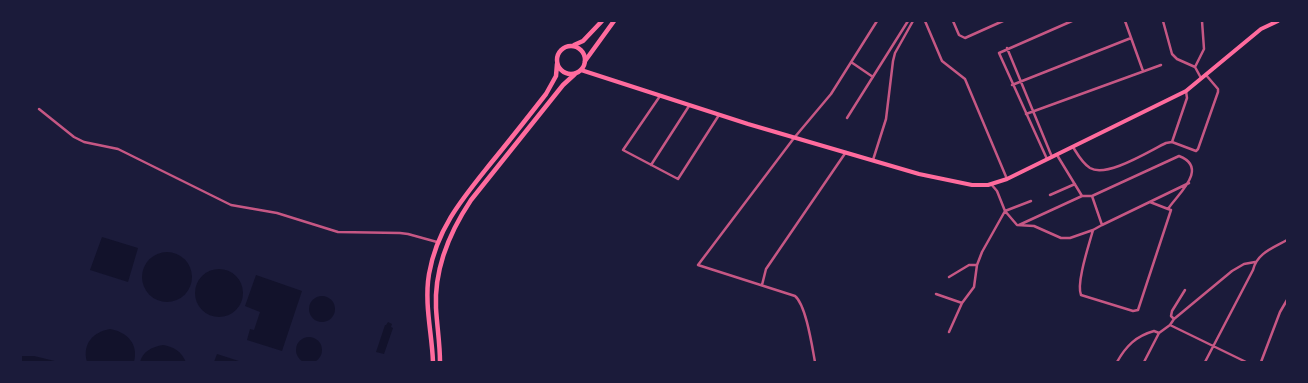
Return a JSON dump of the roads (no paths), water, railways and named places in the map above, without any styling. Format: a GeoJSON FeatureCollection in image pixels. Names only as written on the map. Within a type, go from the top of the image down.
{"type":"FeatureCollection","features":[{"type":"Feature","properties":{"kind":"main road"},"geometry":{"type":"LineString","coordinates":[[433,362],[428,312],[428,276],[437,242],[446,223],[463,198],[546,94],[556,76],[557,54],[560,50],[583,41],[602,21]]}},
{"type":"Feature","properties":{"kind":"main road"},"geometry":{"type":"LineString","coordinates":[[440,362],[436,306],[438,276],[449,237],[471,200],[563,85],[581,70],[585,60],[614,21]]}},
{"type":"Feature","properties":{"kind":"main road"},"geometry":{"type":"LineString","coordinates":[[581,70],[719,115],[919,174],[972,185],[991,184],[1007,179],[1186,90],[1261,29],[1278,21]]}},
{"type":"Feature","properties":{"kind":"main road"},"geometry":{"type":"LineString","coordinates":[[574,46],[582,51],[585,60]]}},
{"type":"Feature","properties":{"kind":"main road"},"geometry":{"type":"LineString","coordinates":[[557,64],[566,73],[574,74]]}},
{"type":"Feature","properties":{"kind":"street"},"geometry":{"type":"LineString","coordinates":[[815,362],[804,312],[799,299],[795,296],[698,265],[794,138],[831,94],[877,21]]}},
{"type":"Feature","properties":{"kind":"street"},"geometry":{"type":"LineString","coordinates":[[847,118],[908,21]]}},
{"type":"Feature","properties":{"kind":"street"},"geometry":{"type":"LineString","coordinates":[[873,160],[886,119],[893,61],[913,21]]}},
{"type":"Feature","properties":{"kind":"street"},"geometry":{"type":"LineString","coordinates":[[925,21],[942,61],[965,78],[1007,179]]}},
{"type":"Feature","properties":{"kind":"street"},"geometry":{"type":"LineString","coordinates":[[953,21],[959,35],[965,38],[1003,21]]}},
{"type":"Feature","properties":{"kind":"street"},"geometry":{"type":"LineString","coordinates":[[1047,159],[998,52],[1072,21]]}},
{"type":"Feature","properties":{"kind":"street"},"geometry":{"type":"LineString","coordinates":[[1125,21],[1143,71]]}},
{"type":"Feature","properties":{"kind":"street"},"geometry":{"type":"LineString","coordinates":[[1163,21],[1172,54],[1177,60],[1194,67],[1201,78]]}},
{"type":"Feature","properties":{"kind":"street"},"geometry":{"type":"LineString","coordinates":[[1194,67],[1204,49],[1202,21]]}},
{"type":"Feature","properties":{"kind":"street"},"geometry":{"type":"LineString","coordinates":[[1012,85],[1131,38]]}},
{"type":"Feature","properties":{"kind":"street"},"geometry":{"type":"LineString","coordinates":[[1007,48],[1052,157]]}},
{"type":"Feature","properties":{"kind":"street"},"geometry":{"type":"LineString","coordinates":[[851,62],[873,77]]}},
{"type":"Feature","properties":{"kind":"street"},"geometry":{"type":"LineString","coordinates":[[1026,114],[1160,65]]}},
{"type":"Feature","properties":{"kind":"street"},"geometry":{"type":"LineString","coordinates":[[1073,147],[1083,162],[1097,171],[1110,170],[1166,143],[1172,142],[1196,151],[1218,92],[1205,74]]}},
{"type":"Feature","properties":{"kind":"street"},"geometry":{"type":"LineString","coordinates":[[1172,142],[1188,98],[1186,90]]}},
{"type":"Feature","properties":{"kind":"street"},"geometry":{"type":"LineString","coordinates":[[660,96],[623,150],[678,179],[719,115]]}},
{"type":"Feature","properties":{"kind":"street"},"geometry":{"type":"LineString","coordinates":[[651,166],[690,105]]}},
{"type":"Feature","properties":{"kind":"street"},"geometry":{"type":"LineString","coordinates":[[39,109],[74,137],[84,142],[118,149],[232,205],[277,213],[338,232],[400,233],[437,242]]}},
{"type":"Feature","properties":{"kind":"street"},"geometry":{"type":"LineString","coordinates":[[762,285],[766,269],[846,152]]}},
{"type":"Feature","properties":{"kind":"street"},"geometry":{"type":"LineString","coordinates":[[1057,154],[1082,196]]}},
{"type":"Feature","properties":{"kind":"street"},"geometry":{"type":"LineString","coordinates":[[1017,225],[1082,196],[1092,196],[1179,156],[1186,159],[1192,175],[1190,182],[1168,209]]}},
{"type":"Feature","properties":{"kind":"street"},"geometry":{"type":"LineString","coordinates":[[991,184],[997,191],[1006,211],[1017,225],[1034,226],[1062,238],[1070,238],[1093,230],[1190,182]]}},
{"type":"Feature","properties":{"kind":"street"},"geometry":{"type":"LineString","coordinates":[[1050,195],[1075,184]]}},
{"type":"Feature","properties":{"kind":"street"},"geometry":{"type":"LineString","coordinates":[[1092,196],[1102,225]]}},
{"type":"Feature","properties":{"kind":"street"},"geometry":{"type":"LineString","coordinates":[[949,332],[962,303],[974,288],[977,264],[982,252],[1006,211],[1031,202]]}},
{"type":"Feature","properties":{"kind":"street"},"geometry":{"type":"LineString","coordinates":[[1093,230],[1079,292],[1081,295],[1136,311],[1138,310],[1171,210],[1150,202]]}},
{"type":"Feature","properties":{"kind":"street"},"geometry":{"type":"LineString","coordinates":[[1205,362],[1253,270],[1255,262],[1264,253],[1287,240]]}},
{"type":"Feature","properties":{"kind":"street"},"geometry":{"type":"LineString","coordinates":[[1144,362],[1159,334],[1174,319],[1232,270],[1244,264],[1255,262]]}},
{"type":"Feature","properties":{"kind":"street"},"geometry":{"type":"LineString","coordinates":[[949,277],[969,266],[977,264]]}},
{"type":"Feature","properties":{"kind":"street"},"geometry":{"type":"LineString","coordinates":[[1174,319],[1172,311],[1185,290]]}},
{"type":"Feature","properties":{"kind":"street"},"geometry":{"type":"LineString","coordinates":[[936,294],[962,303]]}},
{"type":"Feature","properties":{"kind":"street"},"geometry":{"type":"LineString","coordinates":[[1261,362],[1280,312],[1287,300]]}},
{"type":"Feature","properties":{"kind":"street"},"geometry":{"type":"LineString","coordinates":[[1170,325],[1246,362]]}},
{"type":"Feature","properties":{"kind":"street"},"geometry":{"type":"LineString","coordinates":[[1117,362],[1130,343],[1141,335],[1154,331],[1159,334]]}}]}
